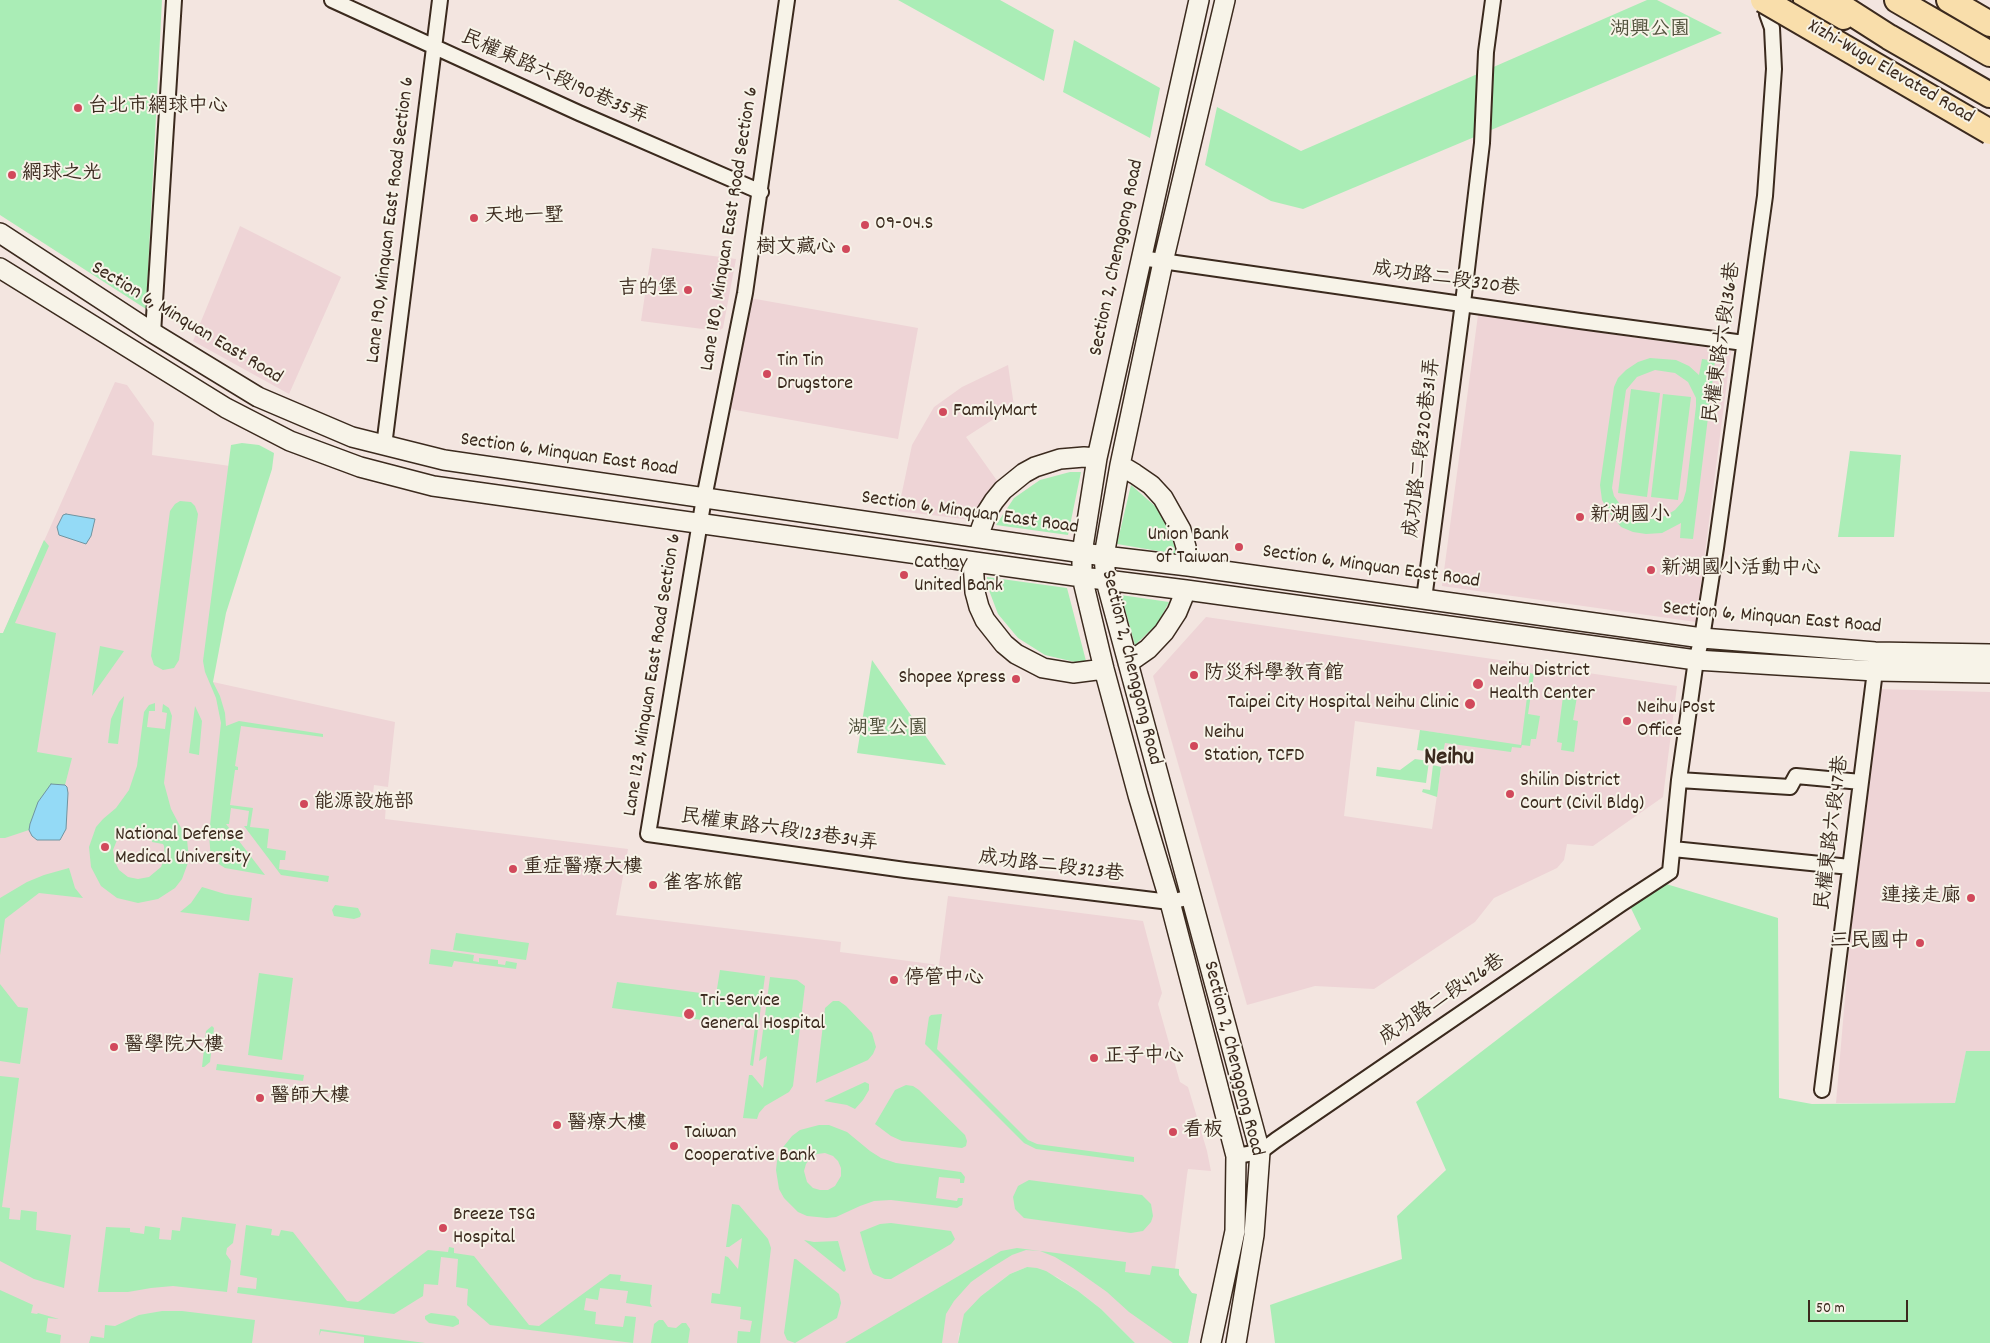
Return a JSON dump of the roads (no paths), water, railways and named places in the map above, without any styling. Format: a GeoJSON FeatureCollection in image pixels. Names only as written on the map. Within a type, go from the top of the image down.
{"type":"FeatureCollection","features":[{"type":"Feature","properties":{"kind":"highway","name":"Xizhi-Wugu Elevated Road"},"geometry":{"type":"LineString","coordinates":[[1763,0],[1990,132]]}},
{"type":"Feature","properties":{"kind":"highway"},"geometry":{"type":"LineString","coordinates":[[1806,0],[1889,37]]}},
{"type":"Feature","properties":{"kind":"highway"},"geometry":{"type":"LineString","coordinates":[[1831,0],[1889,37],[1990,95]]}},
{"type":"Feature","properties":{"kind":"highway"},"geometry":{"type":"LineString","coordinates":[[1897,0],[1990,54]]}},
{"type":"Feature","properties":{"kind":"highway"},"geometry":{"type":"LineString","coordinates":[[1949,0],[1990,24]]}},
{"type":"Feature","properties":{"kind":"main road","name":"Section 2, Chenggong Road"},"geometry":{"type":"LineString","coordinates":[[1199,0],[1097,458],[1082,553],[1082,577],[1104,669],[1170,902],[1236,1156],[1235,1231],[1211,1343]]}},
{"type":"Feature","properties":{"kind":"main road","name":"Section 2, Chenggong Road"},"geometry":{"type":"LineString","coordinates":[[1224,0],[1163,262],[1120,465],[1104,556],[1106,580],[1260,1152],[1254,1235],[1237,1343]]}},
{"type":"Feature","properties":{"kind":"main road","name":"Section 6, Minquan East Road"},"geometry":{"type":"LineString","coordinates":[[0,234],[258,397],[352,437],[444,460],[1082,553],[1188,566],[1702,638],[1875,652],[1990,654]]}},
{"type":"Feature","properties":{"kind":"main road"},"geometry":{"type":"LineString","coordinates":[[0,268],[226,408],[290,440],[360,467],[433,486],[973,562],[1696,660],[1875,671],[1990,673]]}},
{"type":"Feature","properties":{"kind":"main road"},"geometry":{"type":"LineString","coordinates":[[978,537],[984,518],[994,501],[1003,490],[1024,473],[1035,467],[1060,459],[1084,456],[1097,458]]}},
{"type":"Feature","properties":{"kind":"main road"},"geometry":{"type":"LineString","coordinates":[[1120,465],[1136,474],[1163,498],[1181,530],[1188,566]]}},
{"type":"Feature","properties":{"kind":"main road"},"geometry":{"type":"LineString","coordinates":[[973,562],[974,592],[985,620],[1004,644],[1016,654],[1043,668],[1074,673],[1104,669]]}},
{"type":"Feature","properties":{"kind":"main road"},"geometry":{"type":"LineString","coordinates":[[1128,663],[1148,650],[1164,632],[1177,612],[1186,590]]}},
{"type":"Feature","properties":{"kind":"street"},"geometry":{"type":"LineString","coordinates":[[153,332],[174,0]]}},
{"type":"Feature","properties":{"kind":"street","name":"民權東路六段190巷35弄"},"geometry":{"type":"LineString","coordinates":[[332,0],[579,113],[760,192]]}},
{"type":"Feature","properties":{"kind":"street","name":"Lane 190, Minquan East Road Section 6"},"geometry":{"type":"LineString","coordinates":[[384,446],[440,0]]}},
{"type":"Feature","properties":{"kind":"street","name":"Lane 180, Minquan East Road Section 6"},"geometry":{"type":"LineString","coordinates":[[700,523],[745,293],[787,0]]}},
{"type":"Feature","properties":{"kind":"street","name":"成功路二段320巷31弄"},"geometry":{"type":"LineString","coordinates":[[1424,599],[1482,143],[1486,66],[1493,0]]}},
{"type":"Feature","properties":{"kind":"street","name":"民權東路六段136巷"},"geometry":{"type":"LineString","coordinates":[[1670,872],[1679,780],[1696,660],[1702,638],[1765,196],[1774,68],[1772,28],[1767,14],[1768,0]]}},
{"type":"Feature","properties":{"kind":"street","name":"民權東路六段136巷"},"geometry":{"type":"LineString","coordinates":[[1772,28],[1781,18],[1783,0]]}},
{"type":"Feature","properties":{"kind":"street","name":"成功路二段320巷"},"geometry":{"type":"LineString","coordinates":[[1141,258],[1744,343]]}},
{"type":"Feature","properties":{"kind":"street","name":"Lane 123, Minquan East Road Section 6"},"geometry":{"type":"LineString","coordinates":[[648,834],[700,523]]}},
{"type":"Feature","properties":{"kind":"street","name":"民權東路六段47巷"},"geometry":{"type":"LineString","coordinates":[[1822,1090],[1875,671]]}},
{"type":"Feature","properties":{"kind":"street"},"geometry":{"type":"LineString","coordinates":[[1679,780],[1790,787],[1796,776],[1861,782]]}},
{"type":"Feature","properties":{"kind":"street","name":"民權東路六段123巷34弄"},"geometry":{"type":"LineString","coordinates":[[648,834],[905,870]]}},
{"type":"Feature","properties":{"kind":"street"},"geometry":{"type":"LineString","coordinates":[[1673,849],[1850,867]]}},
{"type":"Feature","properties":{"kind":"street","name":"成功路二段323巷"},"geometry":{"type":"LineString","coordinates":[[905,870],[1170,902],[1191,897]]}},
{"type":"Feature","properties":{"kind":"street","name":"成功路二段426巷"},"geometry":{"type":"LineString","coordinates":[[1236,1156],[1260,1152],[1670,872]]}},
{"type":"Feature","properties":{"kind":"water"},"geometry":{"type":"Polygon","coordinates":[[[63,515],[95,519],[91,536],[86,544],[59,535],[57,527],[63,515]]]}},
{"type":"Feature","properties":{"kind":"water"},"geometry":{"type":"Polygon","coordinates":[[[51,784],[65,785],[67,787],[66,829],[60,840],[37,840],[29,830],[30,824],[38,802],[51,784]]]}},
{"type":"Feature","properties":{"kind":"place","name":"台北市網球中心"},"geometry":{"type":"Point","coordinates":[78,108]}},
{"type":"Feature","properties":{"kind":"place","name":"網球之光"},"geometry":{"type":"Point","coordinates":[12,175]}},
{"type":"Feature","properties":{"kind":"place","name":"天地一墅"},"geometry":{"type":"Point","coordinates":[474,218]}},
{"type":"Feature","properties":{"kind":"place","name":"09-04.S"},"geometry":{"type":"Point","coordinates":[865,225]}},
{"type":"Feature","properties":{"kind":"place","name":"樹文藏心"},"geometry":{"type":"Point","coordinates":[846,249]}},
{"type":"Feature","properties":{"kind":"place","name":"吉的堡"},"geometry":{"type":"Point","coordinates":[688,290]}},
{"type":"Feature","properties":{"kind":"place","name":"Tin Tin Drugstore"},"geometry":{"type":"Point","coordinates":[767,374]}},
{"type":"Feature","properties":{"kind":"place","name":"FamilyMart"},"geometry":{"type":"Point","coordinates":[943,412]}},
{"type":"Feature","properties":{"kind":"place","name":"新湖國小"},"geometry":{"type":"Point","coordinates":[1580,517]}},
{"type":"Feature","properties":{"kind":"place","name":"Union Bank of Taiwan"},"geometry":{"type":"Point","coordinates":[1239,547]}},
{"type":"Feature","properties":{"kind":"place","name":"新湖國小活動中心"},"geometry":{"type":"Point","coordinates":[1651,570]}},
{"type":"Feature","properties":{"kind":"place","name":"Cathay United Bank"},"geometry":{"type":"Point","coordinates":[904,575]}},
{"type":"Feature","properties":{"kind":"place","name":"防災科學教育館"},"geometry":{"type":"Point","coordinates":[1194,675]}},
{"type":"Feature","properties":{"kind":"place","name":"Shopee Xpress"},"geometry":{"type":"Point","coordinates":[1016,679]}},
{"type":"Feature","properties":{"kind":"place","name":"Neihu District Health Center"},"geometry":{"type":"Point","coordinates":[1478,684]}},
{"type":"Feature","properties":{"kind":"place","name":"Taipei City Hospital Neihu Clinic"},"geometry":{"type":"Point","coordinates":[1470,704]}},
{"type":"Feature","properties":{"kind":"place","name":"Neihu Post Office"},"geometry":{"type":"Point","coordinates":[1627,721]}},
{"type":"Feature","properties":{"kind":"place","name":"Neihu Station, TCFD"},"geometry":{"type":"Point","coordinates":[1194,746]}},
{"type":"Feature","properties":{"kind":"place","name":"Shilin District Court (Civil Bldg)"},"geometry":{"type":"Point","coordinates":[1510,794]}},
{"type":"Feature","properties":{"kind":"place","name":"能源設施部"},"geometry":{"type":"Point","coordinates":[304,804]}},
{"type":"Feature","properties":{"kind":"place","name":"National Defense Medical University"},"geometry":{"type":"Point","coordinates":[105,847]}},
{"type":"Feature","properties":{"kind":"place","name":"重症醫療大樓"},"geometry":{"type":"Point","coordinates":[513,869]}},
{"type":"Feature","properties":{"kind":"place","name":"雀客旅館"},"geometry":{"type":"Point","coordinates":[653,885]}},
{"type":"Feature","properties":{"kind":"place","name":"連接走廊"},"geometry":{"type":"Point","coordinates":[1971,898]}},
{"type":"Feature","properties":{"kind":"place","name":"三民國中"},"geometry":{"type":"Point","coordinates":[1920,943]}},
{"type":"Feature","properties":{"kind":"place","name":"停管中心"},"geometry":{"type":"Point","coordinates":[894,980]}},
{"type":"Feature","properties":{"kind":"place","name":"Tri-Service General Hospital"},"geometry":{"type":"Point","coordinates":[689,1014]}},
{"type":"Feature","properties":{"kind":"place","name":"醫學院大樓"},"geometry":{"type":"Point","coordinates":[114,1047]}},
{"type":"Feature","properties":{"kind":"place","name":"正子中心"},"geometry":{"type":"Point","coordinates":[1094,1058]}},
{"type":"Feature","properties":{"kind":"place","name":"醫師大樓"},"geometry":{"type":"Point","coordinates":[260,1098]}},
{"type":"Feature","properties":{"kind":"place","name":"醫療大樓"},"geometry":{"type":"Point","coordinates":[557,1125]}},
{"type":"Feature","properties":{"kind":"place","name":"看板"},"geometry":{"type":"Point","coordinates":[1173,1132]}},
{"type":"Feature","properties":{"kind":"place","name":"Taiwan Cooperative Bank"},"geometry":{"type":"Point","coordinates":[674,1146]}},
{"type":"Feature","properties":{"kind":"place","name":"Breeze TSG Hospital"},"geometry":{"type":"Point","coordinates":[443,1228]}},
{"type":"Feature","properties":{"kind":"district","name":"Neihu"},"geometry":{"type":"Point","coordinates":[1449,760]}},
{"type":"Feature","properties":{"kind":"park label","name":"湖興公園"},"geometry":{"type":"Point","coordinates":[1650,31]}},
{"type":"Feature","properties":{"kind":"park label","name":"湖聖公園"},"geometry":{"type":"Point","coordinates":[888,730]}}]}
